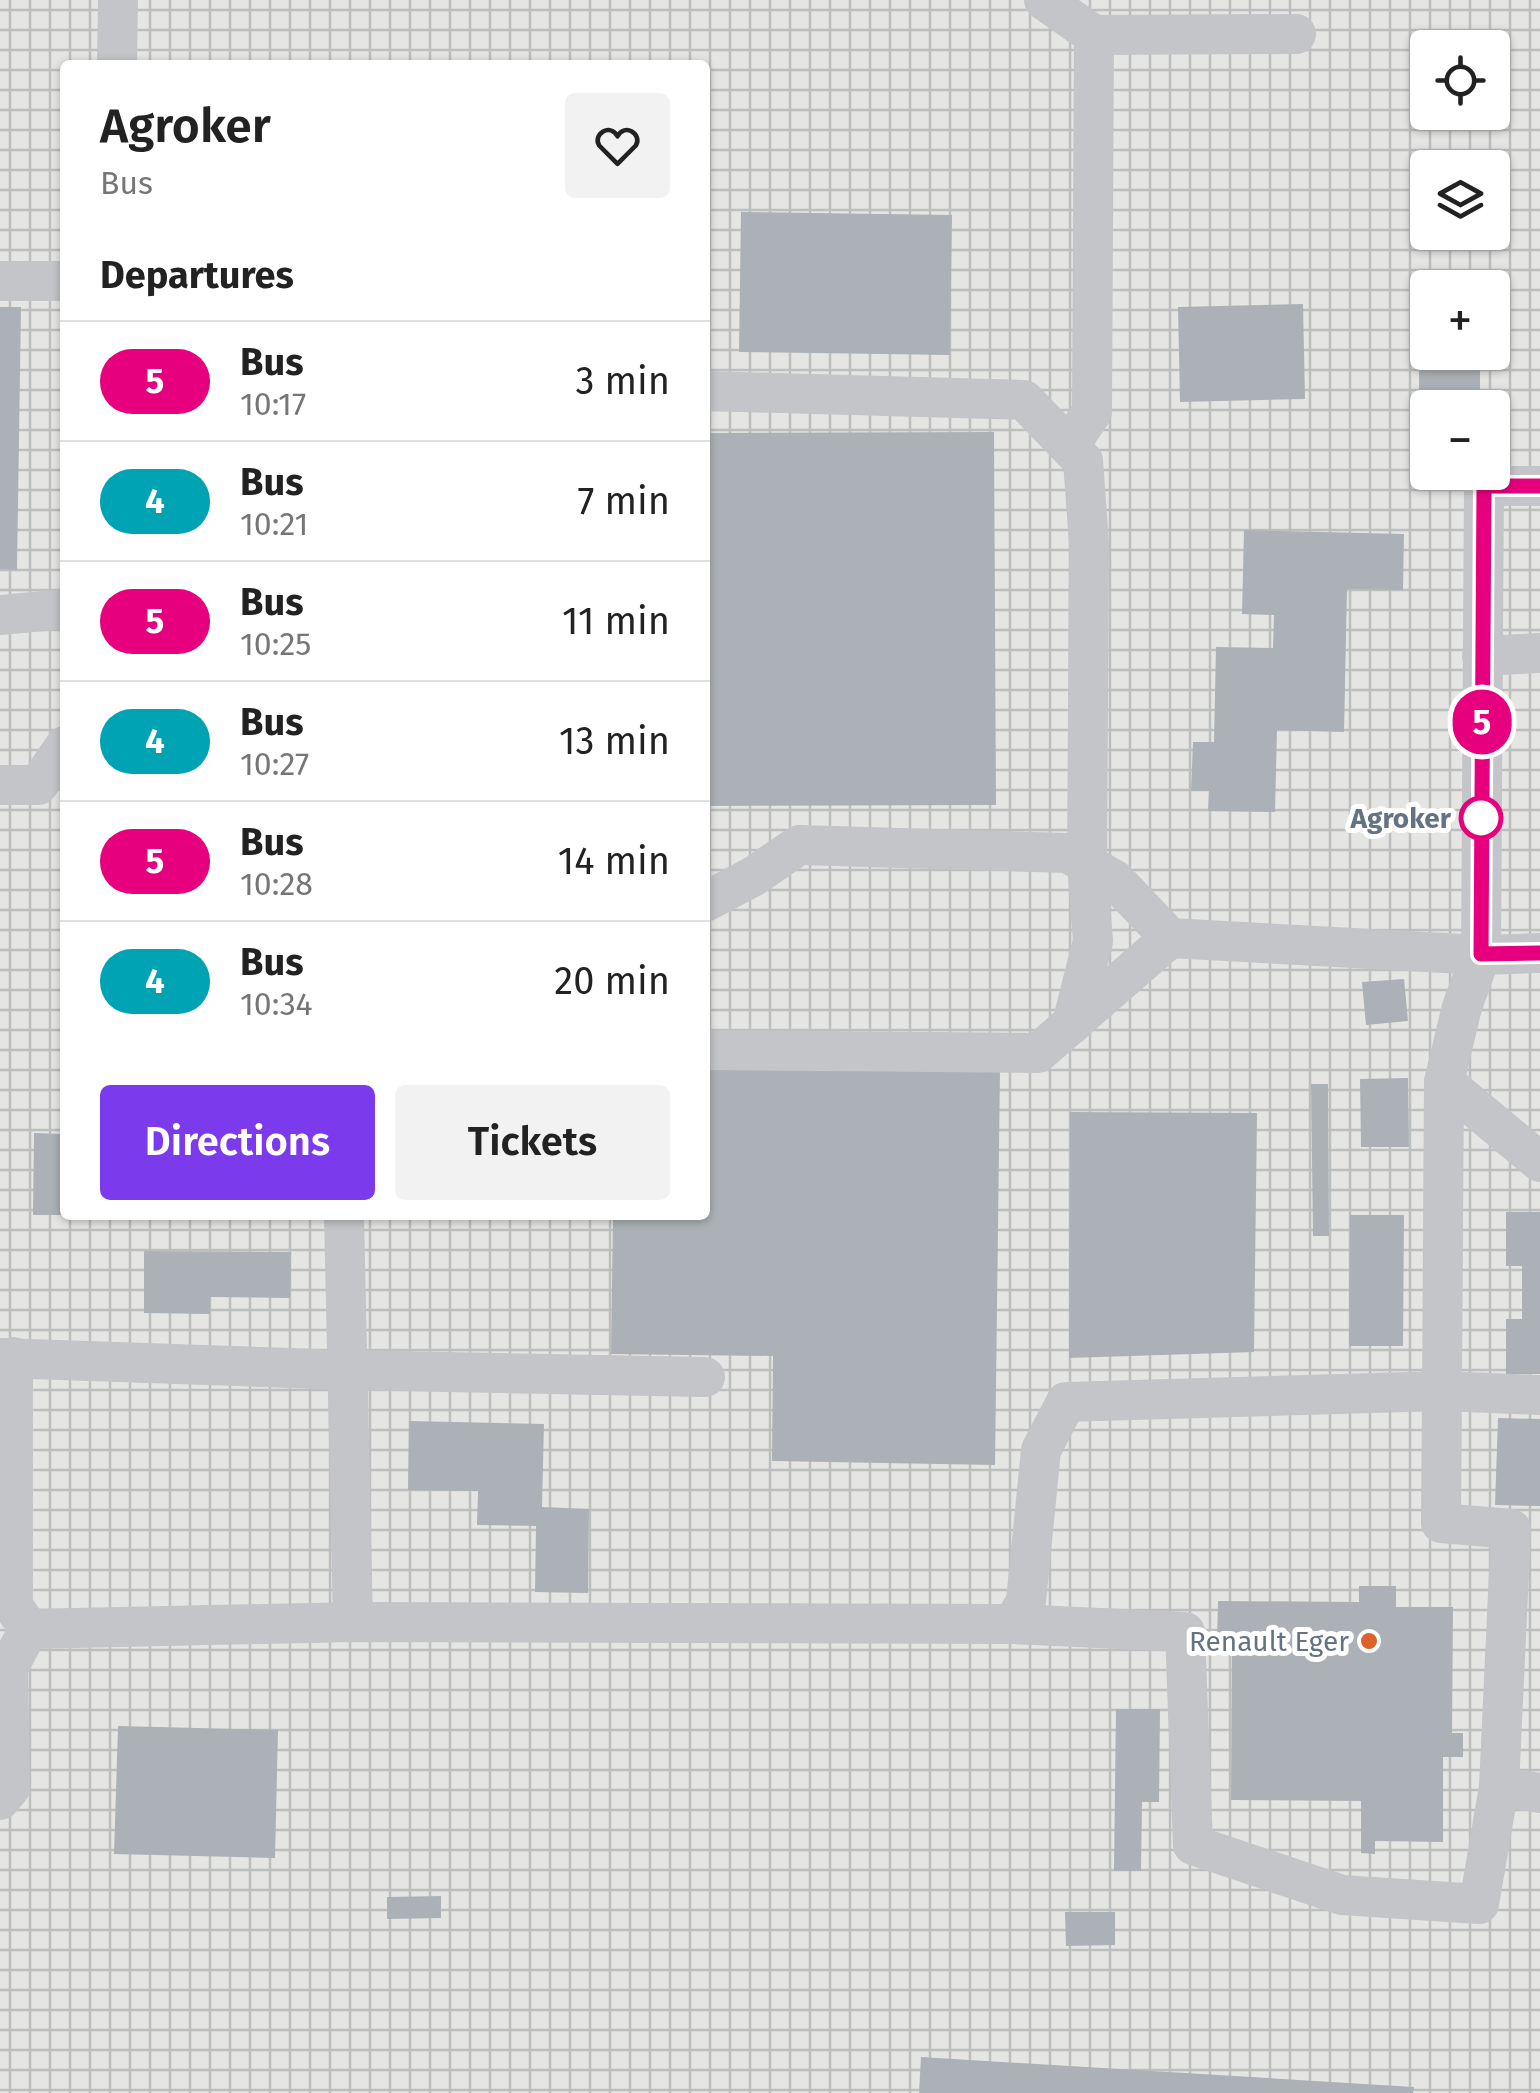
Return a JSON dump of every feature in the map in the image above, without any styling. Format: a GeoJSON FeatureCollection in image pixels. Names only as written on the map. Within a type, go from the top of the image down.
{"type":"FeatureCollection","features":[{"type":"Feature","properties":{"kind":"lane"},"geometry":{"type":"LineString","coordinates":[[117,60],[118,0]]}},
{"type":"Feature","properties":{"kind":"lane"},"geometry":{"type":"LineString","coordinates":[[1044,0],[1094,35],[1296,34]]}},
{"type":"Feature","properties":{"kind":"lane"},"geometry":{"type":"LineString","coordinates":[[1068,446],[1092,412],[1094,35]]}},
{"type":"Feature","properties":{"kind":"lane"},"geometry":{"type":"LineString","coordinates":[[2,272],[60,280]]}},
{"type":"Feature","properties":{"kind":"lane"},"geometry":{"type":"LineString","coordinates":[[710,390],[1024,400],[1083,461],[1089,544],[1087,864],[1094,941],[1072,1024]]}},
{"type":"Feature","properties":{"kind":"lane"},"geometry":{"type":"LineString","coordinates":[[29,1630],[353,1622],[1013,1624],[1186,1632],[1193,1846],[1342,1895],[1479,1904],[1499,1787],[1510,1528],[1441,1523],[1444,1082],[1462,1007],[1481,954],[1484,486],[1540,486]]}},
{"type":"Feature","properties":{"kind":"lane"},"geometry":{"type":"LineString","coordinates":[[0,615],[60,609]]}},
{"type":"Feature","properties":{"kind":"lane"},"geometry":{"type":"LineString","coordinates":[[1482,656],[1540,653]]}},
{"type":"Feature","properties":{"kind":"lane"},"geometry":{"type":"LineString","coordinates":[[0,785],[38,785],[60,753]]}},
{"type":"Feature","properties":{"kind":"lane"},"geometry":{"type":"LineString","coordinates":[[710,899],[800,845],[1066,853],[1115,880],[1170,938],[1481,954],[1540,953]]}},
{"type":"Feature","properties":{"kind":"lane"},"geometry":{"type":"LineString","coordinates":[[710,1050],[1038,1054],[1170,938]]}},
{"type":"Feature","properties":{"kind":"lane"},"geometry":{"type":"LineString","coordinates":[[1444,1082],[1540,1162]]}},
{"type":"Feature","properties":{"kind":"lane"},"geometry":{"type":"LineString","coordinates":[[344,1220],[353,1622]]}},
{"type":"Feature","properties":{"kind":"lane"},"geometry":{"type":"LineString","coordinates":[[29,1630],[13,1606],[6,1358],[705,1377]]}},
{"type":"Feature","properties":{"kind":"lane"},"geometry":{"type":"LineString","coordinates":[[1013,1624],[1026,1601],[1041,1450],[1066,1402],[1442,1391],[1540,1395]]}},
{"type":"Feature","properties":{"kind":"lane"},"geometry":{"type":"LineString","coordinates":[[0,1800],[10,1788],[8,1668],[29,1630]]}},
{"type":"Feature","properties":{"kind":"lane"},"geometry":{"type":"LineString","coordinates":[[1499,1787],[1540,1793]]}},
{"type":"Feature","properties":{"kind":"shaded area"},"geometry":{"type":"Polygon","coordinates":[[[0,0],[1540,0],[1540,2093],[0,2093],[0,0]]]}},
{"type":"Feature","properties":{"kind":"building"},"geometry":{"type":"Polygon","coordinates":[[[741,212],[952,215],[950,355],[739,352],[741,212]]]}},
{"type":"Feature","properties":{"kind":"building"},"geometry":{"type":"Polygon","coordinates":[[[1303,304],[1305,399],[1180,402],[1178,307],[1303,304]]]}},
{"type":"Feature","properties":{"kind":"building"},"geometry":{"type":"Polygon","coordinates":[[[0,307],[21,307],[17,570],[0,569],[0,307]]]}},
{"type":"Feature","properties":{"kind":"building"},"geometry":{"type":"Polygon","coordinates":[[[1419,370],[1480,370],[1480,390],[1419,390],[1419,370]]]}},
{"type":"Feature","properties":{"kind":"building"},"geometry":{"type":"Polygon","coordinates":[[[994,432],[996,805],[710,806],[710,433],[994,432]]]}},
{"type":"Feature","properties":{"kind":"building"},"geometry":{"type":"Polygon","coordinates":[[[1244,530],[1404,534],[1403,590],[1347,589],[1344,732],[1277,730],[1275,812],[1208,811],[1209,791],[1191,791],[1193,742],[1214,742],[1216,647],[1273,648],[1274,615],[1242,614],[1244,530]]]}},
{"type":"Feature","properties":{"kind":"building"},"geometry":{"type":"Polygon","coordinates":[[[1404,979],[1408,1021],[1366,1025],[1362,982],[1404,979]]]}},
{"type":"Feature","properties":{"kind":"building"},"geometry":{"type":"Polygon","coordinates":[[[710,1066],[1000,1070],[995,1465],[772,1461],[773,1356],[611,1354],[613,1220],[710,1220],[710,1066]]]}},
{"type":"Feature","properties":{"kind":"building"},"geometry":{"type":"Polygon","coordinates":[[[1408,1078],[1409,1147],[1361,1147],[1360,1079],[1408,1078]]]}},
{"type":"Feature","properties":{"kind":"building"},"geometry":{"type":"Polygon","coordinates":[[[1311,1084],[1328,1084],[1329,1236],[1313,1236],[1311,1084]]]}},
{"type":"Feature","properties":{"kind":"building"},"geometry":{"type":"Polygon","coordinates":[[[1070,1112],[1257,1113],[1254,1352],[1069,1358],[1070,1112]]]}},
{"type":"Feature","properties":{"kind":"building"},"geometry":{"type":"Polygon","coordinates":[[[34,1133],[60,1134],[60,1215],[33,1215],[34,1133]]]}},
{"type":"Feature","properties":{"kind":"building"},"geometry":{"type":"Polygon","coordinates":[[[1506,1212],[1540,1212],[1540,1374],[1506,1374],[1506,1319],[1522,1319],[1522,1266],[1506,1266],[1506,1212]]]}},
{"type":"Feature","properties":{"kind":"building"},"geometry":{"type":"Polygon","coordinates":[[[1350,1215],[1404,1215],[1403,1346],[1349,1346],[1350,1215]]]}},
{"type":"Feature","properties":{"kind":"building"},"geometry":{"type":"Polygon","coordinates":[[[144,1251],[291,1252],[290,1298],[210,1297],[210,1314],[144,1313],[144,1251]]]}},
{"type":"Feature","properties":{"kind":"building"},"geometry":{"type":"Polygon","coordinates":[[[1498,1418],[1540,1419],[1540,1506],[1495,1505],[1498,1418]]]}},
{"type":"Feature","properties":{"kind":"building"},"geometry":{"type":"Polygon","coordinates":[[[409,1421],[544,1424],[542,1507],[589,1509],[588,1593],[535,1592],[536,1526],[477,1525],[478,1491],[408,1490],[409,1421]]]}},
{"type":"Feature","properties":{"kind":"building"},"geometry":{"type":"Polygon","coordinates":[[[1359,1586],[1396,1586],[1396,1607],[1453,1607],[1452,1733],[1463,1733],[1463,1757],[1443,1757],[1443,1842],[1375,1841],[1375,1854],[1361,1853],[1361,1801],[1231,1800],[1232,1640],[1217,1640],[1218,1601],[1359,1602],[1359,1586]]]}},
{"type":"Feature","properties":{"kind":"building"},"geometry":{"type":"Polygon","coordinates":[[[1116,1709],[1160,1709],[1159,1802],[1142,1802],[1141,1871],[1114,1871],[1116,1709]]]}},
{"type":"Feature","properties":{"kind":"building"},"geometry":{"type":"Polygon","coordinates":[[[118,1726],[278,1730],[275,1858],[114,1854],[118,1726]]]}},
{"type":"Feature","properties":{"kind":"building"},"geometry":{"type":"Polygon","coordinates":[[[441,1896],[441,1918],[387,1919],[387,1897],[441,1896]]]}},
{"type":"Feature","properties":{"kind":"building"},"geometry":{"type":"Polygon","coordinates":[[[1065,1912],[1115,1912],[1115,1945],[1066,1946],[1065,1912]]]}},
{"type":"Feature","properties":{"kind":"building"},"geometry":{"type":"Polygon","coordinates":[[[921,2057],[1414,2087],[1413,2093],[919,2093],[921,2057]]]}},
{"type":"Feature","properties":{"kind":"bus line","name":"5"},"geometry":{"type":"LineString","coordinates":[[1540,486],[1484,486],[1481,954],[1540,953]]}},
{"type":"Feature","properties":{"kind":"place","name":"Agroker"},"geometry":{"type":"Point","coordinates":[1481,818]}},
{"type":"Feature","properties":{"kind":"place","name":"Renault Eger"},"geometry":{"type":"Point","coordinates":[1369,1641]}}]}
